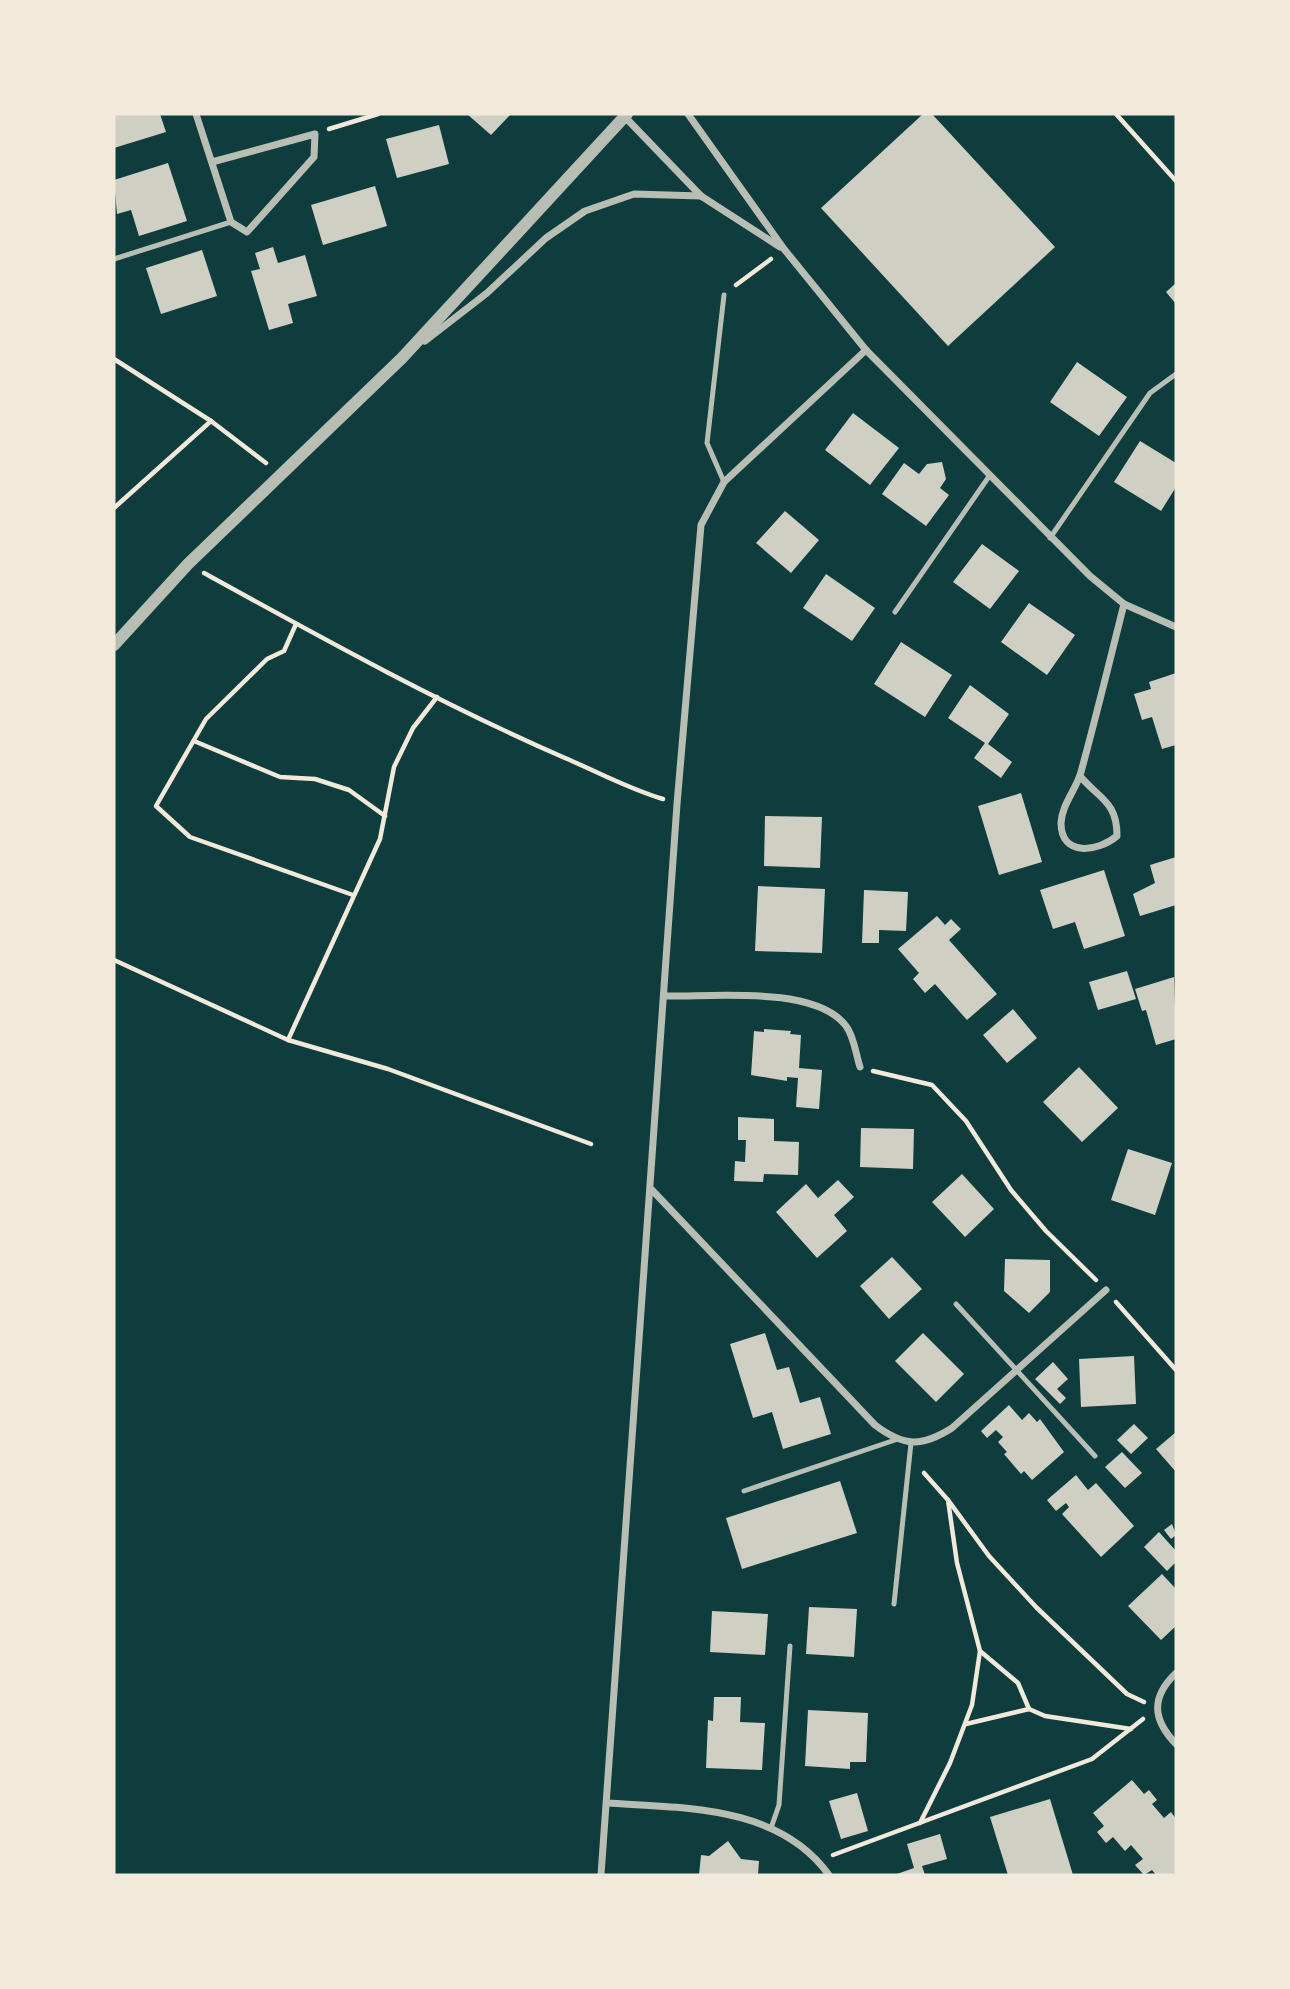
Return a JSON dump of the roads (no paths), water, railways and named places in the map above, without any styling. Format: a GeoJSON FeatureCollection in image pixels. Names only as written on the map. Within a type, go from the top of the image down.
{"type":"FeatureCollection","features":[{"type":"Feature","properties":{"kind":"street"},"geometry":{"type":"LineString","coordinates":[[196,114],[231,222],[247,232],[314,157],[315,134],[212,162]]}},
{"type":"Feature","properties":{"kind":"street"},"geometry":{"type":"LineString","coordinates":[[688,114],[784,249],[866,350],[1050,538],[1124,604],[1176,627]]}},
{"type":"Feature","properties":{"kind":"street"},"geometry":{"type":"LineString","coordinates":[[114,645],[188,564],[402,358],[625,115],[701,196],[784,249]]}},
{"type":"Feature","properties":{"kind":"street"},"geometry":{"type":"LineString","coordinates":[[402,358],[487,293],[547,238],[585,211],[634,194],[701,196]]}},
{"type":"Feature","properties":{"kind":"street"},"geometry":{"type":"LineString","coordinates":[[601,1875],[652,1189],[677,804],[701,525],[724,482],[866,350]]}},
{"type":"Feature","properties":{"kind":"street"},"geometry":{"type":"LineString","coordinates":[[1080,776],[1112,808],[1117,824],[1117,836],[1108,843],[1085,849],[1073,848],[1065,839],[1061,822],[1066,802],[1080,776],[1124,604]]}},
{"type":"Feature","properties":{"kind":"street"},"geometry":{"type":"LineString","coordinates":[[665,996],[786,998],[827,1009],[848,1027],[860,1067]]}},
{"type":"Feature","properties":{"kind":"street"},"geometry":{"type":"LineString","coordinates":[[652,1189],[876,1425],[898,1439],[911,1443],[934,1440],[952,1428],[1106,1290]]}},
{"type":"Feature","properties":{"kind":"street"},"geometry":{"type":"LineString","coordinates":[[1176,1672],[1160,1691],[1156,1707],[1158,1721],[1176,1744]]}},
{"type":"Feature","properties":{"kind":"street"},"geometry":{"type":"LineString","coordinates":[[607,1803],[737,1815],[771,1828],[805,1850],[829,1875]]}},
{"type":"Feature","properties":{"kind":"lane"},"geometry":{"type":"LineString","coordinates":[[114,259],[231,222]]}},
{"type":"Feature","properties":{"kind":"lane"},"geometry":{"type":"LineString","coordinates":[[724,295],[707,443],[724,482]]}},
{"type":"Feature","properties":{"kind":"lane"},"geometry":{"type":"LineString","coordinates":[[1050,538],[1150,393],[1176,374]]}},
{"type":"Feature","properties":{"kind":"lane"},"geometry":{"type":"LineString","coordinates":[[895,612],[990,475]]}},
{"type":"Feature","properties":{"kind":"lane"},"geometry":{"type":"LineString","coordinates":[[956,1304],[1095,1456]]}},
{"type":"Feature","properties":{"kind":"lane"},"geometry":{"type":"LineString","coordinates":[[744,1491],[898,1439]]}},
{"type":"Feature","properties":{"kind":"lane"},"geometry":{"type":"LineString","coordinates":[[894,1604],[911,1443]]}},
{"type":"Feature","properties":{"kind":"lane"},"geometry":{"type":"LineString","coordinates":[[771,1828],[779,1805],[790,1646]]}}]}
